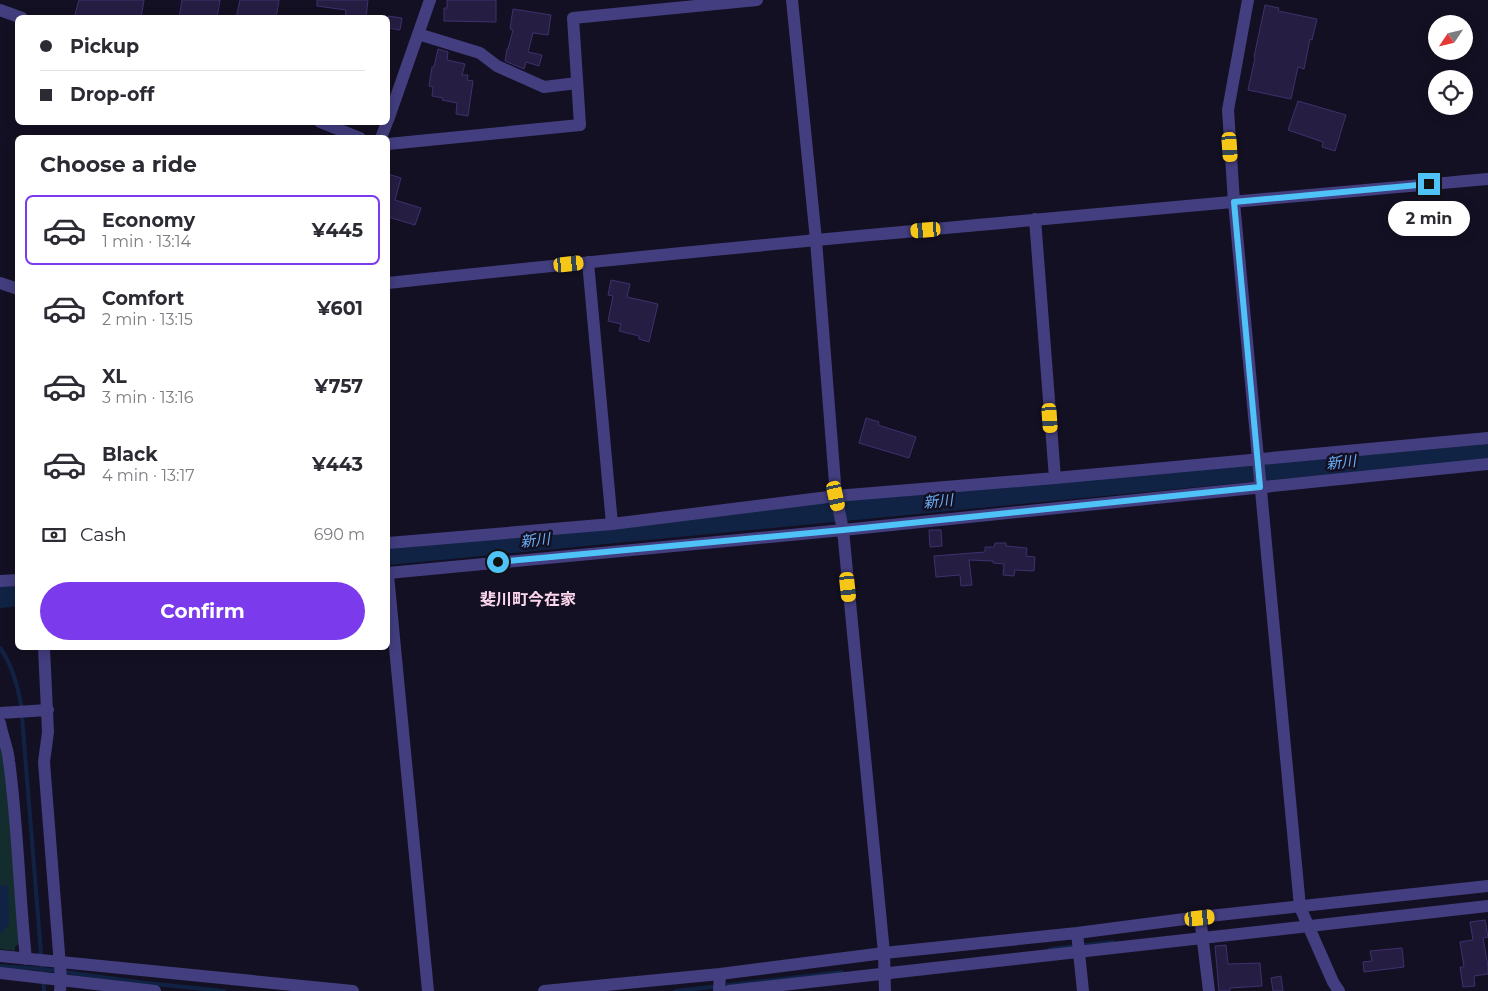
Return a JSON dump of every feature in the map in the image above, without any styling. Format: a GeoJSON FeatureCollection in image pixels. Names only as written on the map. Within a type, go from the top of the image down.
{"type":"FeatureCollection","features":[{"type":"Feature","properties":{"kind":"street"},"geometry":{"type":"LineString","coordinates":[[390,113],[430,0]]}},
{"type":"Feature","properties":{"kind":"street"},"geometry":{"type":"LineString","coordinates":[[390,144],[580,125],[573,18],[757,0]]}},
{"type":"Feature","properties":{"kind":"street"},"geometry":{"type":"LineString","coordinates":[[792,0],[816,240],[836,496],[842,525],[884,953],[885,991]]}},
{"type":"Feature","properties":{"kind":"street"},"geometry":{"type":"LineString","coordinates":[[1248,0],[1228,110],[1234,202],[1300,907],[1333,982],[1339,991]]}},
{"type":"Feature","properties":{"kind":"street"},"geometry":{"type":"LineString","coordinates":[[0,10],[15,15]]}},
{"type":"Feature","properties":{"kind":"street"},"geometry":{"type":"LineString","coordinates":[[418,34],[480,52],[497,66],[544,87],[577,83]]}},
{"type":"Feature","properties":{"kind":"street"},"geometry":{"type":"LineString","coordinates":[[328,125],[352,135]]}},
{"type":"Feature","properties":{"kind":"street"},"geometry":{"type":"LineString","coordinates":[[390,283],[1035,219],[1488,179]]}},
{"type":"Feature","properties":{"kind":"street"},"geometry":{"type":"LineString","coordinates":[[1035,219],[1055,478]]}},
{"type":"Feature","properties":{"kind":"street"},"geometry":{"type":"LineString","coordinates":[[588,262],[612,524]]}},
{"type":"Feature","properties":{"kind":"street"},"geometry":{"type":"LineString","coordinates":[[0,283],[15,288]]}},
{"type":"Feature","properties":{"kind":"street"},"geometry":{"type":"LineString","coordinates":[[390,543],[612,524],[836,496],[1488,438]]}},
{"type":"Feature","properties":{"kind":"street"},"geometry":{"type":"LineString","coordinates":[[390,574],[842,525],[1260,484],[1488,464]]}},
{"type":"Feature","properties":{"kind":"street"},"geometry":{"type":"LineString","coordinates":[[0,581],[15,580]]}},
{"type":"Feature","properties":{"kind":"street"},"geometry":{"type":"LineString","coordinates":[[390,595],[428,991]]}},
{"type":"Feature","properties":{"kind":"street"},"geometry":{"type":"LineString","coordinates":[[44,650],[43,710],[48,732],[44,762],[60,963],[60,985]]}},
{"type":"Feature","properties":{"kind":"street"},"geometry":{"type":"LineString","coordinates":[[26,959],[17,834],[5,768],[9,758],[1,716],[43,710]]}},
{"type":"Feature","properties":{"kind":"street"},"geometry":{"type":"LineString","coordinates":[[544,991],[720,974],[884,953],[1488,886]]}},
{"type":"Feature","properties":{"kind":"street"},"geometry":{"type":"LineString","coordinates":[[1383,897],[1386,917]]}},
{"type":"Feature","properties":{"kind":"street"},"geometry":{"type":"LineString","coordinates":[[729,991],[1488,906]]}},
{"type":"Feature","properties":{"kind":"street"},"geometry":{"type":"LineString","coordinates":[[1267,910],[1268,930]]}},
{"type":"Feature","properties":{"kind":"street"},"geometry":{"type":"LineString","coordinates":[[1200,918],[1209,991]]}},
{"type":"Feature","properties":{"kind":"street"},"geometry":{"type":"LineString","coordinates":[[1077,933],[1083,991]]}},
{"type":"Feature","properties":{"kind":"street"},"geometry":{"type":"LineString","coordinates":[[0,956],[132,970],[244,985],[353,991]]}},
{"type":"Feature","properties":{"kind":"street"},"geometry":{"type":"LineString","coordinates":[[131,990],[132,970]]}},
{"type":"Feature","properties":{"kind":"street"},"geometry":{"type":"LineString","coordinates":[[0,973],[60,985],[155,991]]}},
{"type":"Feature","properties":{"kind":"street"},"geometry":{"type":"LineString","coordinates":[[719,991],[720,974]]}},
{"type":"Feature","properties":{"kind":"green space"},"geometry":{"type":"Polygon","coordinates":[[[0,738],[4,754],[20,943],[15,947],[15,951],[0,949],[0,738]]]}},
{"type":"Feature","properties":{"kind":"water"},"geometry":{"type":"Polygon","coordinates":[[[0,885],[8,886],[9,924],[0,935],[0,885]]]}},
{"type":"Feature","properties":{"kind":"building"},"geometry":{"type":"Polygon","coordinates":[[[79,0],[144,0],[142,15],[75,15],[79,0]]]}},
{"type":"Feature","properties":{"kind":"building"},"geometry":{"type":"Polygon","coordinates":[[[182,0],[220,0],[218,15],[180,15],[182,0]]]}},
{"type":"Feature","properties":{"kind":"building"},"geometry":{"type":"Polygon","coordinates":[[[240,0],[279,0],[276,15],[237,15],[240,0]]]}},
{"type":"Feature","properties":{"kind":"building"},"geometry":{"type":"Polygon","coordinates":[[[317,0],[368,0],[366,15],[345,15],[346,10],[317,6],[317,0]]]}},
{"type":"Feature","properties":{"kind":"building"},"geometry":{"type":"Polygon","coordinates":[[[447,0],[496,0],[496,22],[444,21],[444,8],[447,8],[447,0]]]}},
{"type":"Feature","properties":{"kind":"building"},"geometry":{"type":"Polygon","coordinates":[[[1265,5],[1279,8],[1278,11],[1317,19],[1312,40],[1310,39],[1304,69],[1298,67],[1291,99],[1248,90],[1265,5]]]}},
{"type":"Feature","properties":{"kind":"building"},"geometry":{"type":"Polygon","coordinates":[[[513,9],[551,15],[548,35],[533,33],[528,52],[542,55],[539,66],[526,62],[524,69],[505,61],[513,30],[510,29],[513,9]]]}},
{"type":"Feature","properties":{"kind":"building"},"geometry":{"type":"Polygon","coordinates":[[[390,16],[402,18],[400,30],[390,28],[390,16]]]}},
{"type":"Feature","properties":{"kind":"building"},"geometry":{"type":"Polygon","coordinates":[[[438,49],[448,52],[447,60],[465,64],[462,75],[468,75],[467,80],[473,81],[468,116],[456,114],[457,103],[432,96],[433,87],[429,86],[432,67],[434,67],[438,49]]]}},
{"type":"Feature","properties":{"kind":"building"},"geometry":{"type":"Polygon","coordinates":[[[1298,101],[1346,115],[1335,151],[1322,147],[1323,142],[1288,130],[1298,101]]]}},
{"type":"Feature","properties":{"kind":"building"},"geometry":{"type":"Polygon","coordinates":[[[390,175],[401,178],[395,200],[421,208],[415,225],[390,218],[390,175]]]}},
{"type":"Feature","properties":{"kind":"building"},"geometry":{"type":"Polygon","coordinates":[[[611,280],[630,284],[627,297],[658,304],[649,342],[639,339],[639,336],[619,331],[621,324],[608,321],[613,296],[608,295],[611,280]]]}},
{"type":"Feature","properties":{"kind":"building"},"geometry":{"type":"Polygon","coordinates":[[[866,418],[879,422],[878,425],[916,437],[909,458],[859,443],[866,418]]]}},
{"type":"Feature","properties":{"kind":"building"},"geometry":{"type":"Polygon","coordinates":[[[929,530],[941,530],[942,546],[930,547],[929,530]]]}},
{"type":"Feature","properties":{"kind":"building"},"geometry":{"type":"Polygon","coordinates":[[[995,543],[1006,543],[1006,546],[1027,548],[1026,556],[1035,557],[1034,571],[1015,570],[1014,576],[1003,575],[1004,564],[993,563],[993,561],[969,560],[972,585],[961,586],[960,575],[936,577],[934,556],[985,552],[985,547],[994,547],[995,543]]]}},
{"type":"Feature","properties":{"kind":"building"},"geometry":{"type":"Polygon","coordinates":[[[1485,920],[1488,937],[1483,938],[1488,974],[1474,976],[1475,986],[1463,987],[1460,967],[1464,967],[1460,942],[1473,940],[1470,922],[1485,920]]]}},
{"type":"Feature","properties":{"kind":"building"},"geometry":{"type":"Polygon","coordinates":[[[1226,945],[1228,964],[1260,963],[1262,986],[1230,988],[1230,991],[1219,991],[1215,946],[1226,945]]]}},
{"type":"Feature","properties":{"kind":"building"},"geometry":{"type":"Polygon","coordinates":[[[1402,948],[1404,967],[1364,972],[1363,962],[1372,961],[1370,951],[1402,948]]]}},
{"type":"Feature","properties":{"kind":"building"},"geometry":{"type":"Polygon","coordinates":[[[1281,976],[1283,991],[1273,991],[1271,978],[1281,976]]]}},
{"type":"Feature","properties":{"kind":"waterway","name":"新川"},"geometry":{"type":"LineString","coordinates":[[390,554],[1488,448]]}},
{"type":"Feature","properties":{"kind":"waterway","name":"新川"},"geometry":{"type":"LineString","coordinates":[[0,597],[15,595]]}},
{"type":"Feature","properties":{"kind":"waterway"},"geometry":{"type":"LineString","coordinates":[[0,648],[8,661],[21,704],[44,991]]}},
{"type":"Feature","properties":{"kind":"waterway"},"geometry":{"type":"LineString","coordinates":[[1050,949],[1113,942]]}},
{"type":"Feature","properties":{"kind":"waterway"},"geometry":{"type":"LineString","coordinates":[[0,966],[43,969],[145,983],[224,991]]}},
{"type":"Feature","properties":{"kind":"waterway"},"geometry":{"type":"LineString","coordinates":[[676,991],[842,972]]}},
{"type":"Feature","properties":{"kind":"district","name":"斐川町今在家"},"geometry":{"type":"Point","coordinates":[528,599]}},
{"type":"Feature","properties":{"kind":"route"},"geometry":{"type":"LineString","coordinates":[[498,562],[843,530],[1260,487],[1234,202],[1429,184]]}}]}
